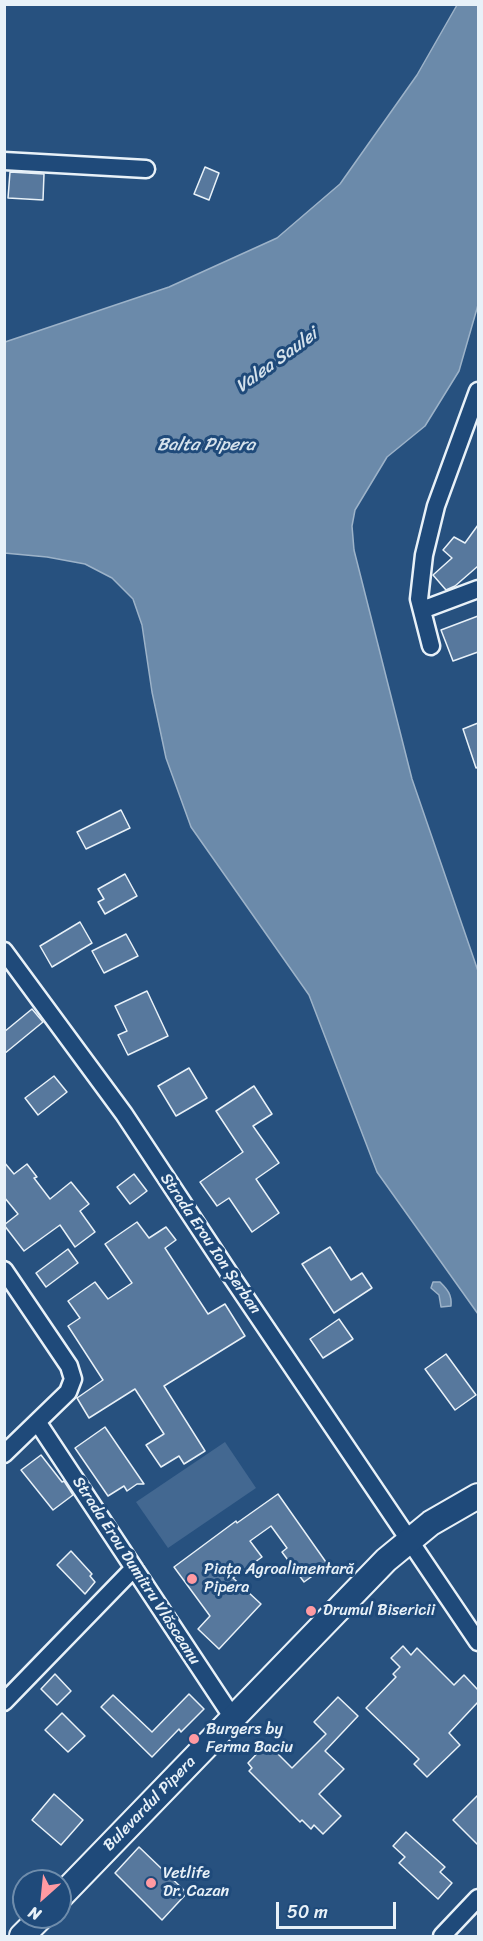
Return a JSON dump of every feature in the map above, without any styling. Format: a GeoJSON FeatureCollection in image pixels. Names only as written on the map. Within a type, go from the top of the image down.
{"type":"FeatureCollection","features":[{"type":"Feature","properties":{"kind":"main road","name":"Bulevardul Pipera"},"geometry":{"type":"LineString","coordinates":[[72,1885],[378,1568],[431,1523],[478,1496]]}},
{"type":"Feature","properties":{"kind":"street"},"geometry":{"type":"LineString","coordinates":[[4,161],[146,169]]}},
{"type":"Feature","properties":{"kind":"street"},"geometry":{"type":"LineString","coordinates":[[431,646],[419,599],[424,555],[436,507],[478,391]]}},
{"type":"Feature","properties":{"kind":"street"},"geometry":{"type":"LineString","coordinates":[[422,610],[478,589]]}},
{"type":"Feature","properties":{"kind":"street","name":"Strada Erou Ion Șerban"},"geometry":{"type":"LineString","coordinates":[[4,951],[124,1114],[409,1541]]}},
{"type":"Feature","properties":{"kind":"street"},"geometry":{"type":"LineString","coordinates":[[4,1270],[69,1366],[73,1379],[68,1392],[4,1454]]}},
{"type":"Feature","properties":{"kind":"street","name":"Strada Erou Dumitru Vlăsceanu"},"geometry":{"type":"LineString","coordinates":[[38,1423],[233,1718]]}},
{"type":"Feature","properties":{"kind":"street"},"geometry":{"type":"LineString","coordinates":[[409,1541],[478,1642]]}},
{"type":"Feature","properties":{"kind":"street"},"geometry":{"type":"LineString","coordinates":[[4,1702],[134,1568]]}},
{"type":"Feature","properties":{"kind":"street"},"geometry":{"type":"LineString","coordinates":[[442,1936],[478,1898]]}},
{"type":"Feature","properties":{"kind":"shaded area"},"geometry":{"type":"Polygon","coordinates":[[[225,1442],[256,1488],[168,1548],[136,1502],[225,1442]]]}},
{"type":"Feature","properties":{"kind":"water","name":"Balta Pipera"},"geometry":{"type":"Polygon","coordinates":[[[457,5],[478,5],[478,305],[459,371],[425,426],[387,457],[355,510],[352,526],[354,550],[412,779],[478,971],[478,1314],[377,1172],[309,995],[191,827],[166,758],[152,692],[142,625],[133,599],[112,578],[85,564],[47,557],[4,553],[5,342],[169,287],[277,238],[340,184],[417,75],[457,5]]]}},
{"type":"Feature","properties":{"kind":"water"},"geometry":{"type":"Polygon","coordinates":[[[433,1282],[440,1282],[447,1290],[451,1306],[441,1307],[439,1295],[431,1288],[433,1282]]]}},
{"type":"Feature","properties":{"kind":"building"},"geometry":{"type":"Polygon","coordinates":[[[205,167],[219,173],[209,200],[194,194],[205,167]]]}},
{"type":"Feature","properties":{"kind":"building"},"geometry":{"type":"Polygon","coordinates":[[[10,172],[44,174],[43,200],[8,198],[10,172]]]}},
{"type":"Feature","properties":{"kind":"building"},"geometry":{"type":"Polygon","coordinates":[[[478,525],[478,566],[455,586],[446,590],[433,575],[452,558],[443,550],[454,537],[465,543],[478,525]]]}},
{"type":"Feature","properties":{"kind":"building"},"geometry":{"type":"Polygon","coordinates":[[[478,616],[478,652],[453,661],[441,630],[478,616]]]}},
{"type":"Feature","properties":{"kind":"building"},"geometry":{"type":"Polygon","coordinates":[[[478,723],[478,767],[476,768],[463,729],[478,723]]]}},
{"type":"Feature","properties":{"kind":"building"},"geometry":{"type":"Polygon","coordinates":[[[121,810],[130,828],[86,849],[77,832],[121,810]]]}},
{"type":"Feature","properties":{"kind":"building"},"geometry":{"type":"Polygon","coordinates":[[[125,874],[137,896],[105,914],[98,902],[104,899],[98,889],[125,874]]]}},
{"type":"Feature","properties":{"kind":"building"},"geometry":{"type":"Polygon","coordinates":[[[80,922],[92,943],[52,967],[40,946],[80,922]]]}},
{"type":"Feature","properties":{"kind":"building"},"geometry":{"type":"Polygon","coordinates":[[[126,934],[138,956],[104,973],[92,951],[126,934]]]}},
{"type":"Feature","properties":{"kind":"building"},"geometry":{"type":"Polygon","coordinates":[[[147,991],[168,1036],[128,1055],[118,1035],[127,1031],[115,1006],[147,991]]]}},
{"type":"Feature","properties":{"kind":"building"},"geometry":{"type":"Polygon","coordinates":[[[32,1009],[43,1022],[4,1054],[4,1032],[32,1009]]]}},
{"type":"Feature","properties":{"kind":"building"},"geometry":{"type":"Polygon","coordinates":[[[189,1068],[207,1098],[176,1116],[158,1086],[189,1068]]]}},
{"type":"Feature","properties":{"kind":"building"},"geometry":{"type":"Polygon","coordinates":[[[54,1076],[67,1092],[38,1115],[25,1098],[54,1076]]]}},
{"type":"Feature","properties":{"kind":"building"},"geometry":{"type":"Polygon","coordinates":[[[254,1086],[272,1114],[253,1126],[279,1163],[256,1179],[279,1213],[252,1232],[229,1198],[217,1206],[200,1182],[243,1152],[216,1111],[254,1086]]]}},
{"type":"Feature","properties":{"kind":"building"},"geometry":{"type":"Polygon","coordinates":[[[4,1162],[14,1174],[27,1164],[37,1177],[34,1178],[50,1199],[71,1182],[89,1204],[80,1211],[95,1232],[75,1247],[60,1225],[24,1251],[4,1225],[18,1214],[4,1197],[4,1162]]]}},
{"type":"Feature","properties":{"kind":"building"},"geometry":{"type":"Polygon","coordinates":[[[134,1174],[147,1191],[130,1204],[117,1187],[134,1174]]]}},
{"type":"Feature","properties":{"kind":"building"},"geometry":{"type":"Polygon","coordinates":[[[137,1222],[149,1238],[166,1227],[176,1240],[165,1248],[208,1314],[225,1304],[245,1336],[164,1386],[205,1451],[184,1464],[179,1456],[161,1467],[146,1445],[164,1434],[135,1389],[89,1418],[77,1398],[103,1380],[68,1326],[80,1318],[68,1301],[95,1282],[108,1299],[132,1283],[105,1244],[137,1222]]]}},
{"type":"Feature","properties":{"kind":"building"},"geometry":{"type":"Polygon","coordinates":[[[330,1247],[351,1280],[362,1273],[372,1288],[334,1313],[302,1264],[330,1247]]]}},
{"type":"Feature","properties":{"kind":"building"},"geometry":{"type":"Polygon","coordinates":[[[68,1249],[78,1263],[46,1287],[36,1273],[68,1249]]]}},
{"type":"Feature","properties":{"kind":"building"},"geometry":{"type":"Polygon","coordinates":[[[339,1319],[353,1339],[323,1358],[310,1339],[339,1319]]]}},
{"type":"Feature","properties":{"kind":"building"},"geometry":{"type":"Polygon","coordinates":[[[446,1354],[476,1395],[455,1410],[425,1369],[446,1354]]]}},
{"type":"Feature","properties":{"kind":"building"},"geometry":{"type":"Polygon","coordinates":[[[105,1427],[144,1484],[137,1484],[127,1491],[124,1486],[108,1496],[75,1448],[105,1427]]]}},
{"type":"Feature","properties":{"kind":"building"},"geometry":{"type":"Polygon","coordinates":[[[41,1455],[73,1495],[53,1510],[21,1470],[41,1455]]]}},
{"type":"Feature","properties":{"kind":"building"},"geometry":{"type":"Polygon","coordinates":[[[278,1494],[328,1565],[304,1582],[282,1552],[287,1548],[271,1526],[250,1541],[262,1557],[233,1578],[261,1604],[219,1649],[198,1629],[210,1616],[174,1567],[236,1521],[237,1523],[278,1494]]]}},
{"type":"Feature","properties":{"kind":"building"},"geometry":{"type":"Polygon","coordinates":[[[71,1551],[92,1574],[90,1576],[95,1582],[85,1594],[57,1565],[71,1551]]]}},
{"type":"Feature","properties":{"kind":"building"},"geometry":{"type":"Polygon","coordinates":[[[403,1646],[411,1655],[417,1648],[454,1685],[464,1675],[478,1690],[478,1702],[449,1733],[460,1745],[427,1777],[414,1764],[419,1759],[366,1708],[396,1677],[393,1674],[400,1667],[391,1658],[403,1646]]]}},
{"type":"Feature","properties":{"kind":"building"},"geometry":{"type":"Polygon","coordinates":[[[55,1674],[71,1691],[57,1705],[41,1689],[55,1674]]]}},
{"type":"Feature","properties":{"kind":"building"},"geometry":{"type":"Polygon","coordinates":[[[189,1694],[204,1709],[181,1732],[179,1729],[152,1757],[101,1707],[113,1695],[152,1732],[189,1694]]]}},
{"type":"Feature","properties":{"kind":"building"},"geometry":{"type":"Polygon","coordinates":[[[338,1697],[358,1716],[325,1751],[344,1769],[319,1794],[341,1816],[323,1834],[314,1825],[311,1829],[302,1820],[300,1822],[249,1771],[252,1768],[248,1763],[267,1743],[292,1768],[326,1734],[314,1722],[338,1697]]]}},
{"type":"Feature","properties":{"kind":"building"},"geometry":{"type":"Polygon","coordinates":[[[62,1713],[85,1736],[68,1752],[45,1730],[62,1713]]]}},
{"type":"Feature","properties":{"kind":"building"},"geometry":{"type":"Polygon","coordinates":[[[54,1794],[83,1820],[61,1845],[32,1820],[54,1794]]]}},
{"type":"Feature","properties":{"kind":"building"},"geometry":{"type":"Polygon","coordinates":[[[478,1795],[478,1845],[453,1820],[478,1795]]]}},
{"type":"Feature","properties":{"kind":"building"},"geometry":{"type":"Polygon","coordinates":[[[406,1832],[445,1867],[440,1872],[452,1883],[438,1899],[399,1863],[405,1857],[393,1846],[406,1832]]]}},
{"type":"Feature","properties":{"kind":"building","name":"Vetlife Dr. Cazan"},"geometry":{"type":"Polygon","coordinates":[[[139,1847],[187,1893],[162,1920],[115,1873],[139,1847]]]}},
{"type":"Feature","properties":{"kind":"place","name":"Piața Agroalimentară Pipera"},"geometry":{"type":"Point","coordinates":[192,1579]}},
{"type":"Feature","properties":{"kind":"place","name":"Drumul Bisericii"},"geometry":{"type":"Point","coordinates":[311,1611]}},
{"type":"Feature","properties":{"kind":"place","name":"Burgers by Ferma Baciu"},"geometry":{"type":"Point","coordinates":[194,1739]}},
{"type":"Feature","properties":{"kind":"place","name":"Vetlife Dr. Cazan"},"geometry":{"type":"Point","coordinates":[151,1883]}},
{"type":"Feature","properties":{"kind":"water label","name":"Valea Saulei"},"geometry":{"type":"Point","coordinates":[277,361]}}]}
